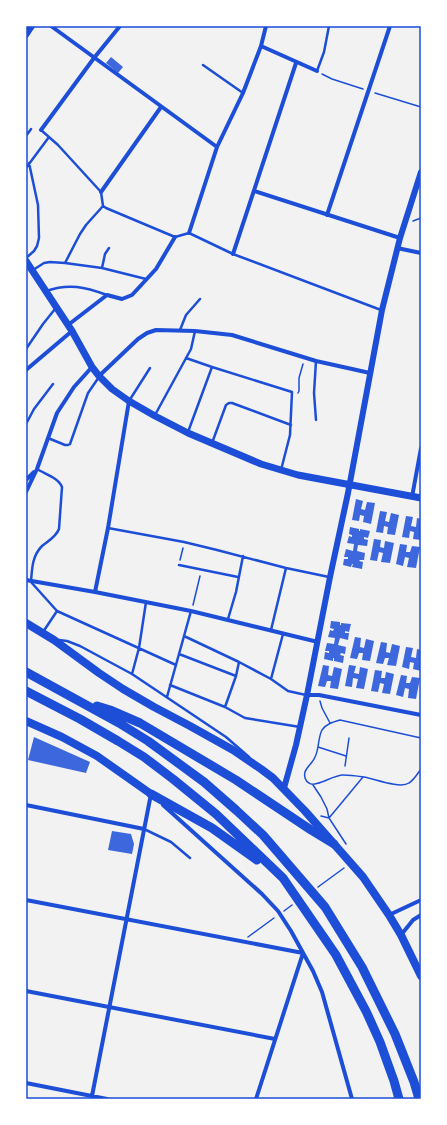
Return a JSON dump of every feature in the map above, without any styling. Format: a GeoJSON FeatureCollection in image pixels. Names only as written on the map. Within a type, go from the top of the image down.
{"type":"FeatureCollection","features":[{"type":"Feature","properties":{"kind":"highway"},"geometry":{"type":"LineString","coordinates":[[26,672],[80,701],[148,741],[204,782],[263,835],[325,907],[362,967],[395,1034],[419,1099]]}},
{"type":"Feature","properties":{"kind":"highway"},"geometry":{"type":"LineString","coordinates":[[26,691],[80,719],[144,757],[216,814],[283,878],[336,955],[366,1011],[380,1042],[399,1099]]}},
{"type":"Feature","properties":{"kind":"highway"},"geometry":{"type":"LineString","coordinates":[[80,701],[110,710],[140,723],[236,780],[334,844]]}},
{"type":"Feature","properties":{"kind":"highway"},"geometry":{"type":"LineString","coordinates":[[151,794],[212,828],[283,878]]}},
{"type":"Feature","properties":{"kind":"main road"},"geometry":{"type":"LineString","coordinates":[[26,260],[57,307],[99,376],[112,389],[129,401],[188,433],[261,464],[349,485],[421,498]]}},
{"type":"Feature","properties":{"kind":"main road"},"geometry":{"type":"LineString","coordinates":[[26,623],[54,640],[123,689],[214,739],[262,769],[284,788],[363,877],[401,935],[421,976]]}},
{"type":"Feature","properties":{"kind":"main road"},"geometry":{"type":"LineString","coordinates":[[26,720],[97,756],[151,794]]}},
{"type":"Feature","properties":{"kind":"street"},"geometry":{"type":"LineString","coordinates":[[26,35],[32,26]]}},
{"type":"Feature","properties":{"kind":"street"},"geometry":{"type":"LineString","coordinates":[[51,26],[217,147]]}},
{"type":"Feature","properties":{"kind":"street"},"geometry":{"type":"LineString","coordinates":[[40,130],[120,26]]}},
{"type":"Feature","properties":{"kind":"street"},"geometry":{"type":"LineString","coordinates":[[327,215],[390,26]]}},
{"type":"Feature","properties":{"kind":"street"},"geometry":{"type":"LineString","coordinates":[[189,233],[217,147],[243,93],[261,46],[264,27]]}},
{"type":"Feature","properties":{"kind":"street"},"geometry":{"type":"LineString","coordinates":[[261,46],[296,63],[317,71]]}},
{"type":"Feature","properties":{"kind":"street"},"geometry":{"type":"LineString","coordinates":[[233,254],[296,63]]}},
{"type":"Feature","properties":{"kind":"street"},"geometry":{"type":"LineString","coordinates":[[101,192],[161,107]]}},
{"type":"Feature","properties":{"kind":"street"},"geometry":{"type":"LineString","coordinates":[[284,788],[296,745],[318,642],[382,310],[397,248],[421,172]]}},
{"type":"Feature","properties":{"kind":"street"},"geometry":{"type":"LineString","coordinates":[[254,191],[400,238]]}},
{"type":"Feature","properties":{"kind":"street"},"geometry":{"type":"LineString","coordinates":[[26,370],[107,295],[122,299],[128,298],[132,295],[156,269],[176,237]]}},
{"type":"Feature","properties":{"kind":"street"},"geometry":{"type":"LineString","coordinates":[[397,248],[421,253]]}},
{"type":"Feature","properties":{"kind":"street"},"geometry":{"type":"LineString","coordinates":[[99,376],[138,339],[147,333],[156,330],[180,330],[232,335],[305,358],[370,373]]}},
{"type":"Feature","properties":{"kind":"street"},"geometry":{"type":"LineString","coordinates":[[26,492],[37,469],[55,418],[74,387],[92,366]]}},
{"type":"Feature","properties":{"kind":"street"},"geometry":{"type":"LineString","coordinates":[[95,592],[108,528],[129,401]]}},
{"type":"Feature","properties":{"kind":"street"},"geometry":{"type":"LineString","coordinates":[[412,497],[421,448]]}},
{"type":"Feature","properties":{"kind":"street"},"geometry":{"type":"LineString","coordinates":[[26,480],[37,469]]}},
{"type":"Feature","properties":{"kind":"street"},"geometry":{"type":"LineString","coordinates":[[28,581],[191,610],[318,642]]}},
{"type":"Feature","properties":{"kind":"street"},"geometry":{"type":"LineString","coordinates":[[307,695],[319,695],[421,715]]}},
{"type":"Feature","properties":{"kind":"street"},"geometry":{"type":"LineString","coordinates":[[92,1096],[151,794]]}},
{"type":"Feature","properties":{"kind":"street"},"geometry":{"type":"LineString","coordinates":[[151,794],[262,894],[278,911],[314,971],[322,992],[352,1099]]}},
{"type":"Feature","properties":{"kind":"street"},"geometry":{"type":"LineString","coordinates":[[26,805],[144,829]]}},
{"type":"Feature","properties":{"kind":"street"},"geometry":{"type":"LineString","coordinates":[[26,900],[303,953]]}},
{"type":"Feature","properties":{"kind":"street"},"geometry":{"type":"LineString","coordinates":[[389,915],[421,900]]}},
{"type":"Feature","properties":{"kind":"street"},"geometry":{"type":"LineString","coordinates":[[401,935],[413,920],[421,915]]}},
{"type":"Feature","properties":{"kind":"street"},"geometry":{"type":"LineString","coordinates":[[256,1099],[303,953]]}},
{"type":"Feature","properties":{"kind":"street"},"geometry":{"type":"LineString","coordinates":[[26,991],[275,1039]]}},
{"type":"Feature","properties":{"kind":"street"},"geometry":{"type":"LineString","coordinates":[[26,1083],[107,1099]]}},
{"type":"Feature","properties":{"kind":"lane"},"geometry":{"type":"LineString","coordinates":[[317,71],[324,52],[329,26]]}},
{"type":"Feature","properties":{"kind":"lane"},"geometry":{"type":"LineString","coordinates":[[203,65],[243,93]]}},
{"type":"Feature","properties":{"kind":"lane"},"geometry":{"type":"LineString","coordinates":[[26,136],[31,129]]}},
{"type":"Feature","properties":{"kind":"lane"},"geometry":{"type":"LineString","coordinates":[[40,130],[50,137],[101,192],[103,206],[86,225],[65,263]]}},
{"type":"Feature","properties":{"kind":"lane"},"geometry":{"type":"LineString","coordinates":[[26,168],[50,137]]}},
{"type":"Feature","properties":{"kind":"lane"},"geometry":{"type":"LineString","coordinates":[[26,260],[37,246],[39,238],[38,205],[29,163]]}},
{"type":"Feature","properties":{"kind":"lane"},"geometry":{"type":"LineString","coordinates":[[103,206],[176,237],[189,233],[233,254],[382,310]]}},
{"type":"Feature","properties":{"kind":"lane"},"geometry":{"type":"LineString","coordinates":[[102,268],[105,254],[109,248]]}},
{"type":"Feature","properties":{"kind":"lane"},"geometry":{"type":"LineString","coordinates":[[32,271],[44,263],[65,263],[102,268],[147,279]]}},
{"type":"Feature","properties":{"kind":"lane"},"geometry":{"type":"LineString","coordinates":[[46,291],[57,287],[68,286],[90,288],[107,295]]}},
{"type":"Feature","properties":{"kind":"lane"},"geometry":{"type":"LineString","coordinates":[[180,330],[186,315],[200,299]]}},
{"type":"Feature","properties":{"kind":"lane"},"geometry":{"type":"LineString","coordinates":[[26,349],[57,307]]}},
{"type":"Feature","properties":{"kind":"lane"},"geometry":{"type":"LineString","coordinates":[[155,416],[193,344],[195,331]]}},
{"type":"Feature","properties":{"kind":"lane"},"geometry":{"type":"LineString","coordinates":[[186,358],[292,392],[291,425],[288,445],[281,470]]}},
{"type":"Feature","properties":{"kind":"lane"},"geometry":{"type":"LineString","coordinates":[[316,361],[314,393],[316,420]]}},
{"type":"Feature","properties":{"kind":"lane"},"geometry":{"type":"LineString","coordinates":[[188,433],[212,367]]}},
{"type":"Feature","properties":{"kind":"lane"},"geometry":{"type":"LineString","coordinates":[[129,401],[150,368]]}},
{"type":"Feature","properties":{"kind":"lane"},"geometry":{"type":"LineString","coordinates":[[48,438],[65,445],[70,444],[88,393],[99,376]]}},
{"type":"Feature","properties":{"kind":"lane"},"geometry":{"type":"LineString","coordinates":[[26,424],[34,409],[54,384]]}},
{"type":"Feature","properties":{"kind":"lane"},"geometry":{"type":"LineString","coordinates":[[212,444],[226,405],[229,403],[291,425]]}},
{"type":"Feature","properties":{"kind":"lane"},"geometry":{"type":"LineString","coordinates":[[37,469],[61,483],[59,529],[58,533],[40,547],[34,557],[28,581],[57,611],[176,665]]}},
{"type":"Feature","properties":{"kind":"lane"},"geometry":{"type":"LineString","coordinates":[[108,528],[184,542],[286,568],[330,577]]}},
{"type":"Feature","properties":{"kind":"lane"},"geometry":{"type":"LineString","coordinates":[[228,620],[243,556]]}},
{"type":"Feature","properties":{"kind":"lane"},"geometry":{"type":"LineString","coordinates":[[179,565],[238,577]]}},
{"type":"Feature","properties":{"kind":"lane"},"geometry":{"type":"LineString","coordinates":[[271,630],[286,568]]}},
{"type":"Feature","properties":{"kind":"lane"},"geometry":{"type":"LineString","coordinates":[[132,674],[139,648],[146,602]]}},
{"type":"Feature","properties":{"kind":"lane"},"geometry":{"type":"LineString","coordinates":[[167,696],[191,610]]}},
{"type":"Feature","properties":{"kind":"lane"},"geometry":{"type":"LineString","coordinates":[[43,633],[57,611]]}},
{"type":"Feature","properties":{"kind":"lane"},"geometry":{"type":"LineString","coordinates":[[271,679],[283,634]]}},
{"type":"Feature","properties":{"kind":"lane"},"geometry":{"type":"LineString","coordinates":[[184,636],[239,662],[271,679],[288,691],[307,695]]}},
{"type":"Feature","properties":{"kind":"lane"},"geometry":{"type":"LineString","coordinates":[[54,640],[67,641],[80,646],[132,674],[167,696],[226,737],[244,751],[262,769]]}},
{"type":"Feature","properties":{"kind":"lane"},"geometry":{"type":"LineString","coordinates":[[179,654],[236,676]]}},
{"type":"Feature","properties":{"kind":"lane"},"geometry":{"type":"LineString","coordinates":[[225,707],[236,676],[239,662]]}},
{"type":"Feature","properties":{"kind":"lane"},"geometry":{"type":"LineString","coordinates":[[170,685],[225,707],[245,718],[300,727]]}},
{"type":"Feature","properties":{"kind":"lane"},"geometry":{"type":"LineString","coordinates":[[144,829],[171,842],[190,858]]}},
{"type":"Feature","properties":{"kind":"path"},"geometry":{"type":"LineString","coordinates":[[292,392],[298,393],[299,391],[299,378],[305,358]]}},
{"type":"Feature","properties":{"kind":"path"},"geometry":{"type":"LineString","coordinates":[[179,565],[184,542]]}},
{"type":"Feature","properties":{"kind":"path"},"geometry":{"type":"LineString","coordinates":[[191,610],[202,570]]}},
{"type":"Feature","properties":{"kind":"path"},"geometry":{"type":"LineString","coordinates":[[322,708],[330,722]]}},
{"type":"Feature","properties":{"kind":"path"},"geometry":{"type":"LineString","coordinates":[[363,777],[328,818],[327,809],[321,797],[313,785],[305,778],[304,773],[307,767],[315,759],[322,731],[330,722],[340,720],[421,738]]}},
{"type":"Feature","properties":{"kind":"path"},"geometry":{"type":"LineString","coordinates":[[345,766],[350,738]]}},
{"type":"Feature","properties":{"kind":"path"},"geometry":{"type":"LineString","coordinates":[[318,747],[346,756]]}},
{"type":"Feature","properties":{"kind":"path"},"geometry":{"type":"LineString","coordinates":[[313,785],[319,784],[333,776],[341,775],[363,777],[397,785],[404,785],[410,783],[421,768]]}},
{"type":"Feature","properties":{"kind":"building"},"geometry":{"type":"Polygon","coordinates":[[[111,57],[123,67],[118,73],[106,63],[111,57]]]}},
{"type":"Feature","properties":{"kind":"building"},"geometry":{"type":"Polygon","coordinates":[[[356,499],[363,501],[361,509],[365,510],[367,502],[375,503],[371,524],[363,522],[364,516],[360,515],[359,521],[352,520],[356,499]]]}},
{"type":"Feature","properties":{"kind":"building"},"geometry":{"type":"Polygon","coordinates":[[[380,511],[387,512],[385,521],[389,522],[391,513],[399,515],[395,535],[387,534],[388,527],[384,526],[383,533],[376,532],[380,511]]]}},
{"type":"Feature","properties":{"kind":"building"},"geometry":{"type":"Polygon","coordinates":[[[406,516],[413,517],[411,526],[416,527],[417,518],[421,519],[421,540],[413,539],[414,532],[410,531],[409,538],[402,537],[406,516]]]}},
{"type":"Feature","properties":{"kind":"building"},"geometry":{"type":"Polygon","coordinates":[[[350,527],[359,529],[359,531],[360,529],[370,531],[368,538],[364,537],[364,539],[368,540],[367,546],[358,545],[357,551],[365,553],[364,560],[359,561],[363,562],[362,569],[352,567],[353,564],[351,567],[343,565],[344,559],[348,559],[348,557],[344,557],[346,549],[353,551],[354,544],[347,543],[349,536],[352,537],[352,535],[349,534],[350,527]]]}},
{"type":"Feature","properties":{"kind":"building"},"geometry":{"type":"Polygon","coordinates":[[[374,539],[381,540],[380,547],[384,548],[385,541],[394,543],[390,563],[381,562],[383,553],[379,552],[377,561],[370,560],[374,539]]]}},
{"type":"Feature","properties":{"kind":"building"},"geometry":{"type":"Polygon","coordinates":[[[400,544],[407,545],[406,552],[410,552],[412,546],[420,547],[416,568],[407,567],[409,558],[405,557],[403,566],[396,564],[400,544]]]}},
{"type":"Feature","properties":{"kind":"building"},"geometry":{"type":"Polygon","coordinates":[[[331,621],[340,622],[340,625],[341,623],[351,624],[349,632],[345,631],[345,633],[349,633],[348,640],[340,638],[338,645],[346,647],[345,654],[341,653],[340,655],[344,656],[343,663],[334,661],[334,658],[333,661],[324,659],[325,652],[329,653],[329,651],[325,651],[327,643],[334,644],[335,638],[328,637],[330,630],[333,631],[334,629],[330,628],[331,621]]]}},
{"type":"Feature","properties":{"kind":"building"},"geometry":{"type":"Polygon","coordinates":[[[355,637],[361,638],[360,647],[364,648],[366,639],[374,641],[370,661],[362,660],[363,653],[359,653],[357,659],[350,658],[355,637]]]}},
{"type":"Feature","properties":{"kind":"building"},"geometry":{"type":"Polygon","coordinates":[[[381,642],[387,643],[386,652],[390,653],[392,644],[400,646],[396,666],[387,665],[389,658],[385,658],[383,664],[376,663],[381,642]]]}},
{"type":"Feature","properties":{"kind":"building"},"geometry":{"type":"Polygon","coordinates":[[[406,647],[413,648],[411,657],[416,658],[417,649],[421,650],[421,671],[413,669],[414,663],[410,662],[409,669],[402,667],[406,647]]]}},
{"type":"Feature","properties":{"kind":"building"},"geometry":{"type":"Polygon","coordinates":[[[323,665],[329,666],[328,675],[332,676],[334,667],[342,669],[338,689],[330,688],[331,681],[327,681],[325,687],[318,686],[323,665]]]}},
{"type":"Feature","properties":{"kind":"building"},"geometry":{"type":"Polygon","coordinates":[[[349,665],[356,666],[354,673],[359,674],[360,667],[368,669],[364,689],[356,688],[358,679],[353,678],[352,687],[345,686],[349,665]]]}},
{"type":"Feature","properties":{"kind":"building"},"geometry":{"type":"Polygon","coordinates":[[[375,670],[382,671],[381,678],[385,678],[386,672],[394,674],[390,694],[382,693],[384,684],[380,683],[378,692],[371,691],[375,670]]]}},
{"type":"Feature","properties":{"kind":"building"},"geometry":{"type":"Polygon","coordinates":[[[401,675],[407,676],[406,683],[410,683],[412,677],[420,678],[416,699],[408,698],[409,689],[405,688],[403,697],[396,695],[401,675]]]}},
{"type":"Feature","properties":{"kind":"building"},"geometry":{"type":"Polygon","coordinates":[[[34,737],[90,762],[86,773],[28,760],[34,737]]]}},
{"type":"Feature","properties":{"kind":"building"},"geometry":{"type":"Polygon","coordinates":[[[112,831],[131,834],[134,844],[132,854],[108,850],[112,831]]]}}]}
